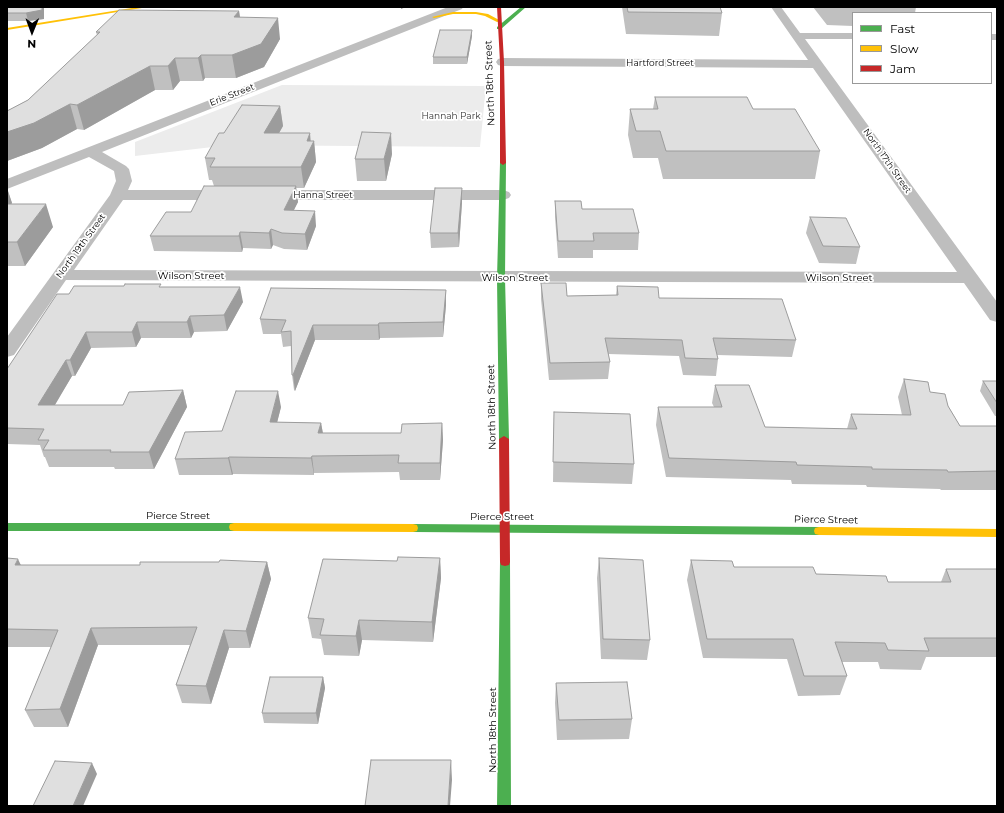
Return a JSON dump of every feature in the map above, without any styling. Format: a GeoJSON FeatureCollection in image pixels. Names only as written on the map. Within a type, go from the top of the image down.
{"type":"FeatureCollection","features":[{"type":"Feature","properties":{"kind":"main road"},"geometry":{"type":"LineString","coordinates":[[7,29],[146,7]]}},
{"type":"Feature","properties":{"kind":"main road","name":"North 18th Street"},"geometry":{"type":"LineString","coordinates":[[499,7],[502,62],[504,195],[501,278],[505,528],[503,746],[504,806]]}},
{"type":"Feature","properties":{"kind":"main road"},"geometry":{"type":"LineString","coordinates":[[434,17],[453,13],[476,13],[486,15],[499,24],[524,7]]}},
{"type":"Feature","properties":{"kind":"main road","name":"Pierce Street"},"geometry":{"type":"LineString","coordinates":[[7,527],[505,528],[997,533]]}},
{"type":"Feature","properties":{"kind":"street","name":"Erie Street"},"geometry":{"type":"LineString","coordinates":[[7,184],[458,7]]}},
{"type":"Feature","properties":{"kind":"street","name":"North 17th Street"},"geometry":{"type":"LineString","coordinates":[[776,7],[997,316]]}},
{"type":"Feature","properties":{"kind":"street"},"geometry":{"type":"LineString","coordinates":[[798,36],[852,36]]}},
{"type":"Feature","properties":{"kind":"street","name":"Hartford Street"},"geometry":{"type":"LineString","coordinates":[[502,62],[818,64]]}},
{"type":"Feature","properties":{"kind":"street","name":"North 19th Street"},"geometry":{"type":"LineString","coordinates":[[7,351],[118,195],[124,181],[121,169],[89,151]]}},
{"type":"Feature","properties":{"kind":"street","name":"Hanna Street"},"geometry":{"type":"LineString","coordinates":[[118,195],[504,195]]}},
{"type":"Feature","properties":{"kind":"street","name":"Wilson Street"},"geometry":{"type":"LineString","coordinates":[[60,275],[501,278],[969,278]]}},
{"type":"Feature","properties":{"kind":"green space","name":"Hannah Park"},"geometry":{"type":"Polygon","coordinates":[[[282,85],[486,86],[480,147],[230,145],[135,156],[135,142],[282,85]]]}},
{"type":"Feature","properties":{"kind":"building"},"geometry":{"type":"Polygon","coordinates":[[[7,7],[42,7],[42,10],[26,13],[7,13],[7,7]]]}},
{"type":"Feature","properties":{"kind":"building"},"geometry":{"type":"Polygon","coordinates":[[[627,7],[720,7],[722,13],[628,12],[627,7]]]}},
{"type":"Feature","properties":{"kind":"building"},"geometry":{"type":"Polygon","coordinates":[[[119,10],[239,11],[234,17],[278,18],[261,44],[232,55],[201,55],[198,58],[175,58],[168,66],[150,66],[77,105],[70,104],[34,123],[7,132],[7,111],[28,100],[100,32],[96,32],[119,10]]]}},
{"type":"Feature","properties":{"kind":"building"},"geometry":{"type":"Polygon","coordinates":[[[440,30],[472,30],[467,57],[433,57],[440,30]]]}},
{"type":"Feature","properties":{"kind":"building"},"geometry":{"type":"Polygon","coordinates":[[[655,97],[747,97],[753,109],[795,109],[820,151],[666,151],[660,131],[636,131],[630,109],[658,109],[655,97]]]}},
{"type":"Feature","properties":{"kind":"building"},"geometry":{"type":"Polygon","coordinates":[[[242,105],[280,106],[264,133],[310,133],[307,141],[314,141],[301,167],[210,167],[215,158],[205,158],[219,133],[224,133],[242,105]]]}},
{"type":"Feature","properties":{"kind":"building"},"geometry":{"type":"Polygon","coordinates":[[[362,132],[391,133],[384,159],[355,159],[362,132]]]}},
{"type":"Feature","properties":{"kind":"building"},"geometry":{"type":"Polygon","coordinates":[[[204,186],[296,186],[284,210],[315,211],[305,234],[282,233],[271,229],[269,233],[240,232],[239,236],[150,236],[166,212],[191,212],[204,186]]]}},
{"type":"Feature","properties":{"kind":"building"},"geometry":{"type":"Polygon","coordinates":[[[435,188],[462,188],[458,233],[430,233],[435,188]]]}},
{"type":"Feature","properties":{"kind":"building"},"geometry":{"type":"Polygon","coordinates":[[[555,201],[581,201],[582,209],[633,209],[639,233],[593,233],[594,241],[558,241],[555,201]]]}},
{"type":"Feature","properties":{"kind":"building"},"geometry":{"type":"Polygon","coordinates":[[[7,204],[46,204],[17,242],[7,242],[7,204]]]}},
{"type":"Feature","properties":{"kind":"building"},"geometry":{"type":"Polygon","coordinates":[[[810,217],[846,218],[860,247],[823,246],[810,217]]]}},
{"type":"Feature","properties":{"kind":"building"},"geometry":{"type":"Polygon","coordinates":[[[541,283],[566,283],[567,296],[618,295],[617,286],[658,287],[659,298],[782,299],[796,340],[713,338],[718,359],[685,358],[682,340],[605,338],[610,362],[550,363],[541,283]]]}},
{"type":"Feature","properties":{"kind":"building"},"geometry":{"type":"Polygon","coordinates":[[[125,284],[161,284],[159,287],[240,287],[224,315],[190,316],[187,322],[137,322],[132,332],[86,332],[70,360],[66,360],[38,405],[123,405],[129,392],[183,390],[149,452],[110,452],[111,450],[43,450],[49,440],[38,440],[44,429],[7,428],[7,369],[57,294],[69,294],[74,286],[124,286],[125,284]]]}},
{"type":"Feature","properties":{"kind":"building"},"geometry":{"type":"Polygon","coordinates":[[[271,288],[446,290],[443,322],[379,323],[378,325],[313,325],[292,375],[291,331],[281,332],[286,320],[260,319],[271,288]]]}},
{"type":"Feature","properties":{"kind":"building"},"geometry":{"type":"Polygon","coordinates":[[[904,379],[928,382],[930,392],[945,394],[948,406],[960,426],[997,426],[997,471],[948,472],[947,470],[872,469],[872,467],[797,465],[796,462],[669,458],[658,407],[722,407],[715,385],[749,385],[765,427],[857,429],[851,414],[911,415],[904,379]]]}},
{"type":"Feature","properties":{"kind":"building"},"geometry":{"type":"Polygon","coordinates":[[[983,381],[997,381],[997,403],[983,381]]]}},
{"type":"Feature","properties":{"kind":"building"},"geometry":{"type":"Polygon","coordinates":[[[236,391],[278,391],[270,422],[321,423],[318,433],[401,433],[402,424],[442,423],[440,463],[398,463],[399,455],[312,456],[311,458],[229,457],[175,459],[185,432],[222,431],[236,391]]]}},
{"type":"Feature","properties":{"kind":"building"},"geometry":{"type":"Polygon","coordinates":[[[554,412],[630,414],[634,464],[553,462],[554,412]]]}},
{"type":"Feature","properties":{"kind":"building"},"geometry":{"type":"Polygon","coordinates":[[[398,557],[440,558],[432,622],[359,620],[356,636],[320,635],[324,619],[308,618],[323,559],[397,561],[398,557]]]}},
{"type":"Feature","properties":{"kind":"building"},"geometry":{"type":"Polygon","coordinates":[[[7,558],[18,559],[15,565],[140,565],[140,562],[219,562],[220,560],[267,562],[246,631],[224,630],[206,686],[176,685],[197,627],[91,628],[60,709],[25,710],[58,630],[7,629],[7,558]]]}},
{"type":"Feature","properties":{"kind":"building"},"geometry":{"type":"Polygon","coordinates":[[[599,558],[643,560],[650,640],[603,639],[599,558]]]}},
{"type":"Feature","properties":{"kind":"building"},"geometry":{"type":"Polygon","coordinates":[[[691,560],[732,561],[734,567],[813,567],[816,574],[886,576],[888,582],[951,582],[946,569],[997,569],[997,638],[924,638],[929,651],[888,650],[885,643],[835,642],[847,676],[804,676],[793,639],[707,639],[691,560]]]}},
{"type":"Feature","properties":{"kind":"building"},"geometry":{"type":"Polygon","coordinates":[[[270,677],[323,677],[316,713],[262,713],[270,677]]]}},
{"type":"Feature","properties":{"kind":"building"},"geometry":{"type":"Polygon","coordinates":[[[627,682],[632,719],[559,720],[556,683],[627,682]]]}},
{"type":"Feature","properties":{"kind":"building"},"geometry":{"type":"Polygon","coordinates":[[[371,760],[451,760],[448,806],[365,806],[371,760]]]}},
{"type":"Feature","properties":{"kind":"building"},"geometry":{"type":"Polygon","coordinates":[[[55,761],[92,763],[73,806],[33,806],[55,761]]]}},
{"type":"Feature","properties":{"kind":"traffic: fast"},"geometry":{"type":"LineString","coordinates":[[499,28],[524,7]]}},
{"type":"Feature","properties":{"kind":"traffic: fast"},"geometry":{"type":"LineString","coordinates":[[503,163],[501,278],[504,439]]}},
{"type":"Feature","properties":{"kind":"traffic: fast"},"geometry":{"type":"LineString","coordinates":[[7,527],[234,527]]}},
{"type":"Feature","properties":{"kind":"traffic: fast"},"geometry":{"type":"LineString","coordinates":[[413,528],[819,531]]}},
{"type":"Feature","properties":{"kind":"traffic: fast"},"geometry":{"type":"LineString","coordinates":[[504,806],[505,562]]}},
{"type":"Feature","properties":{"kind":"traffic: slow"},"geometry":{"type":"LineString","coordinates":[[7,29],[146,7]]}},
{"type":"Feature","properties":{"kind":"traffic: slow"},"geometry":{"type":"LineString","coordinates":[[434,17],[453,13],[476,13],[486,15],[499,21]]}},
{"type":"Feature","properties":{"kind":"traffic: slow"},"geometry":{"type":"LineString","coordinates":[[234,527],[413,528]]}},
{"type":"Feature","properties":{"kind":"traffic: slow"},"geometry":{"type":"LineString","coordinates":[[819,531],[997,533]]}},
{"type":"Feature","properties":{"kind":"traffic: jam"},"geometry":{"type":"LineString","coordinates":[[499,7],[502,62],[503,163]]}},
{"type":"Feature","properties":{"kind":"traffic: jam"},"geometry":{"type":"LineString","coordinates":[[504,439],[505,562]]}}]}
